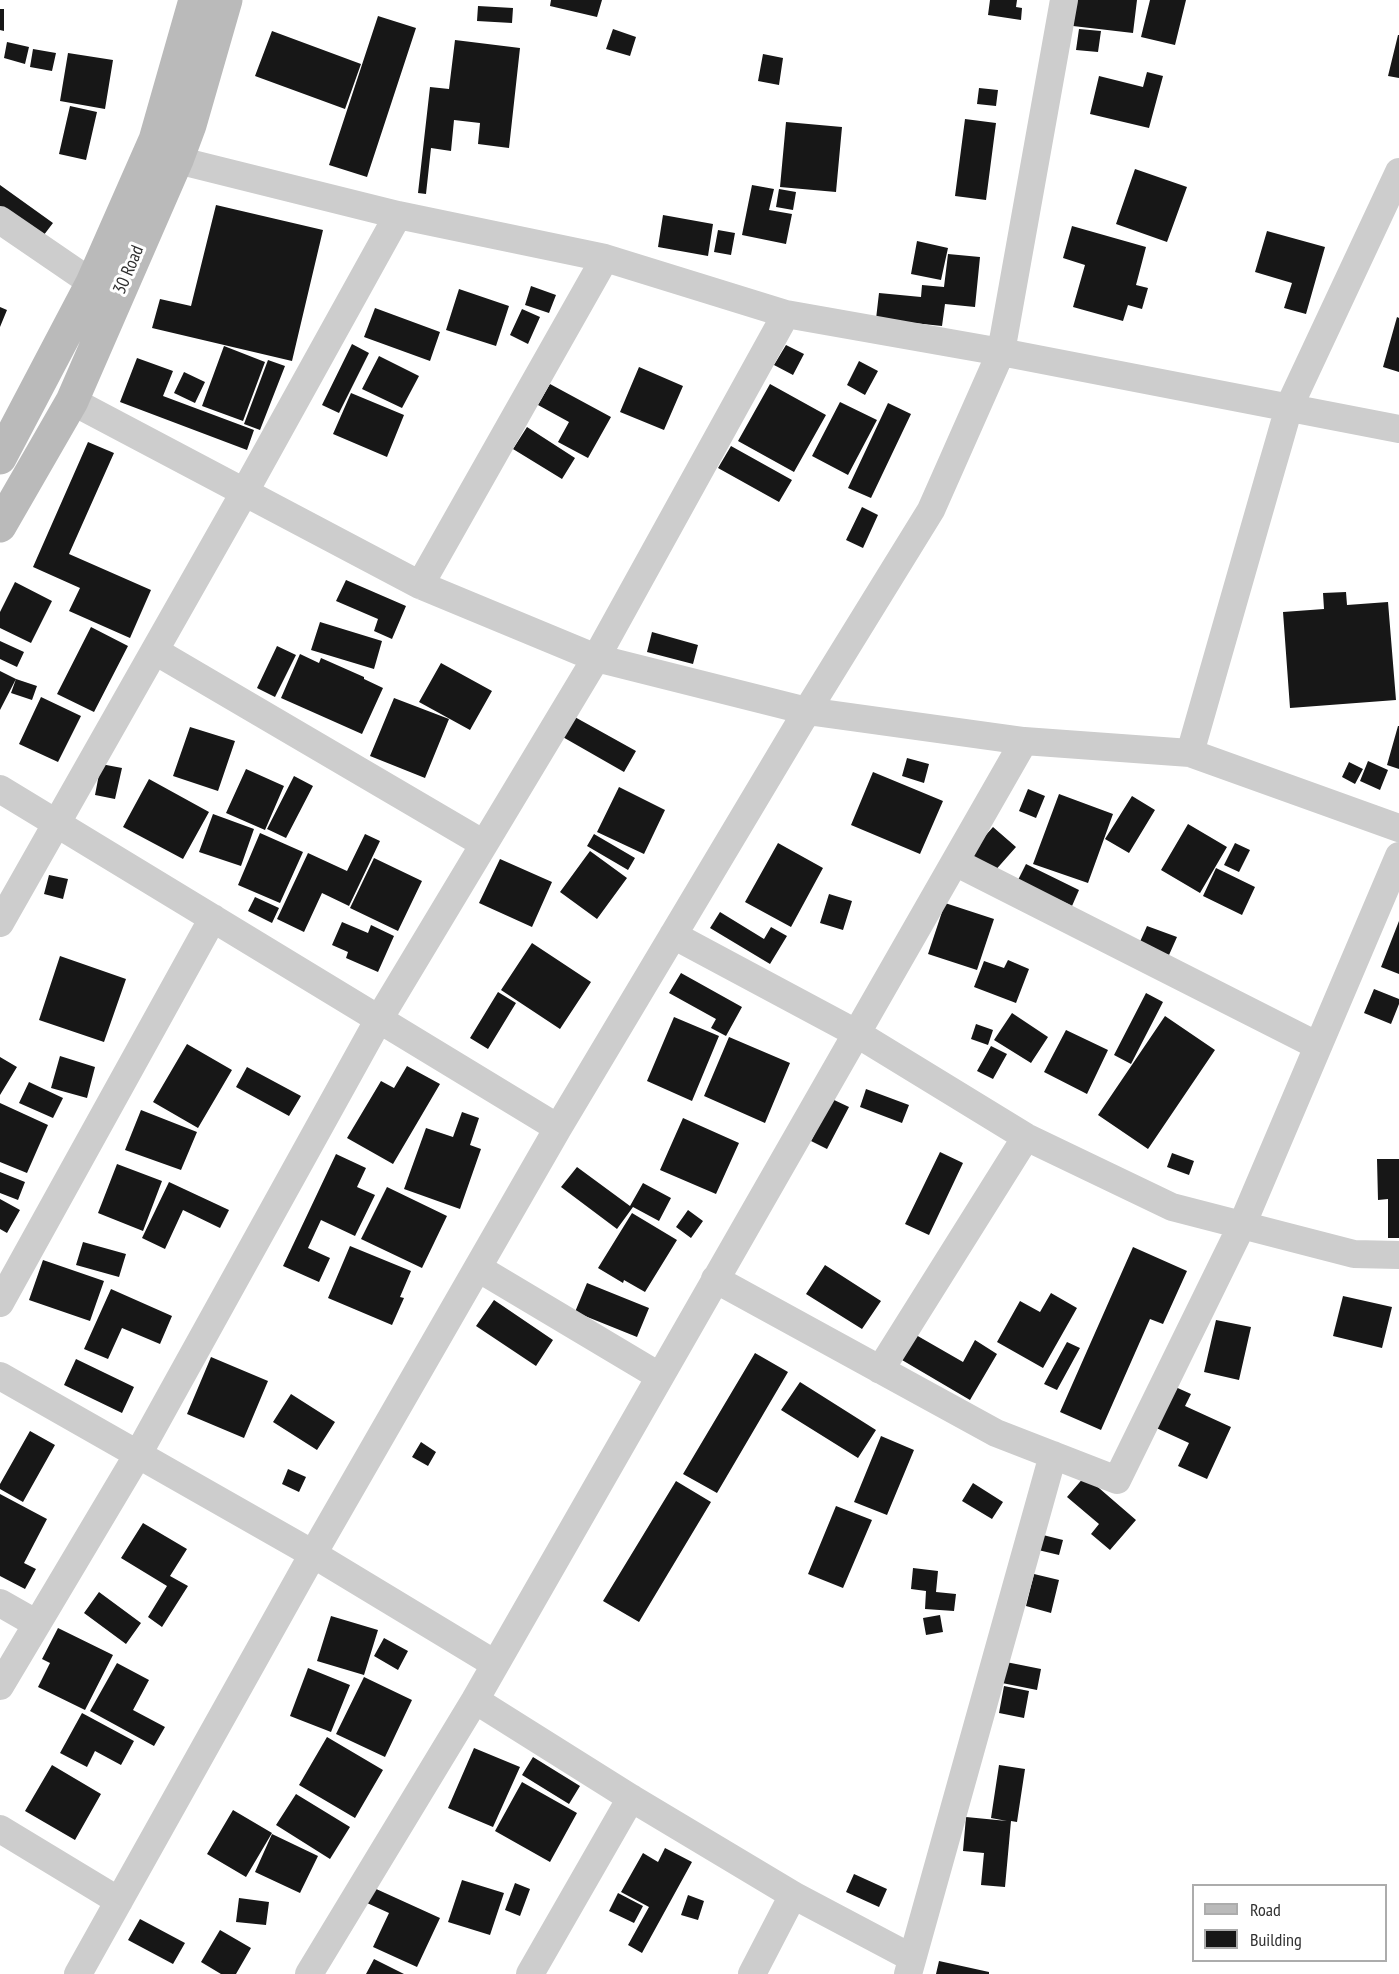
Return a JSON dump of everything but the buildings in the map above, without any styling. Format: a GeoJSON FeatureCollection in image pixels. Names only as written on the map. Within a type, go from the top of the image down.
{"type":"FeatureCollection","features":[{"type":"Feature","properties":{"kind":"main road","name":"30 Road"},"geometry":{"type":"LineString","coordinates":[[3,446],[92,283],[155,140],[195,0]]}},
{"type":"Feature","properties":{"kind":"main road","name":"30 Road"},"geometry":{"type":"LineString","coordinates":[[0,526],[72,401],[177,159],[190,125],[226,0]]}},
{"type":"Feature","properties":{"kind":"street"},"geometry":{"type":"LineString","coordinates":[[78,1974],[313,1554],[558,1128],[807,711],[931,510],[1001,352],[1064,0]]}},
{"type":"Feature","properties":{"kind":"street"},"geometry":{"type":"LineString","coordinates":[[177,159],[398,215],[605,258],[786,314],[1001,352],[1399,429]]}},
{"type":"Feature","properties":{"kind":"street"},"geometry":{"type":"LineString","coordinates":[[1190,753],[1289,407],[1399,172]]}},
{"type":"Feature","properties":{"kind":"street"},"geometry":{"type":"LineString","coordinates":[[0,923],[244,493],[398,215]]}},
{"type":"Feature","properties":{"kind":"street"},"geometry":{"type":"LineString","coordinates":[[0,220],[92,283]]}},
{"type":"Feature","properties":{"kind":"street"},"geometry":{"type":"LineString","coordinates":[[420,585],[605,258]]}},
{"type":"Feature","properties":{"kind":"street"},"geometry":{"type":"LineString","coordinates":[[0,1686],[137,1456],[379,1019],[596,658],[786,314]]}},
{"type":"Feature","properties":{"kind":"street"},"geometry":{"type":"LineString","coordinates":[[72,401],[420,585],[596,658],[807,711],[1024,741],[1190,753],[1399,828]]}},
{"type":"Feature","properties":{"kind":"street"},"geometry":{"type":"LineString","coordinates":[[154,651],[484,844]]}},
{"type":"Feature","properties":{"kind":"street"},"geometry":{"type":"LineString","coordinates":[[309,1974],[475,1700],[1024,741]]}},
{"type":"Feature","properties":{"kind":"street"},"geometry":{"type":"LineString","coordinates":[[0,789],[558,1128]]}},
{"type":"Feature","properties":{"kind":"street"},"geometry":{"type":"LineString","coordinates":[[715,1279],[996,1433],[1117,1480],[1242,1226],[1399,856]]}},
{"type":"Feature","properties":{"kind":"street"},"geometry":{"type":"LineString","coordinates":[[955,862],[1318,1046]]}},
{"type":"Feature","properties":{"kind":"street"},"geometry":{"type":"LineString","coordinates":[[0,1303],[213,918]]}},
{"type":"Feature","properties":{"kind":"street"},"geometry":{"type":"LineString","coordinates":[[673,935],[856,1033],[1026,1137],[1172,1207],[1354,1254],[1399,1255]]}},
{"type":"Feature","properties":{"kind":"street"},"geometry":{"type":"LineString","coordinates":[[880,1370],[1026,1137]]}},
{"type":"Feature","properties":{"kind":"street"},"geometry":{"type":"LineString","coordinates":[[478,1268],[659,1376]]}},
{"type":"Feature","properties":{"kind":"street"},"geometry":{"type":"LineString","coordinates":[[0,1376],[137,1456],[313,1554],[495,1664]]}},
{"type":"Feature","properties":{"kind":"street"},"geometry":{"type":"LineString","coordinates":[[475,1700],[631,1798],[910,1966],[1053,1455]]}},
{"type":"Feature","properties":{"kind":"street"},"geometry":{"type":"LineString","coordinates":[[0,1603],[37,1624]]}},
{"type":"Feature","properties":{"kind":"street"},"geometry":{"type":"LineString","coordinates":[[530,1974],[631,1798]]}},
{"type":"Feature","properties":{"kind":"street"},"geometry":{"type":"LineString","coordinates":[[0,1829],[119,1901]]}},
{"type":"Feature","properties":{"kind":"street"},"geometry":{"type":"LineString","coordinates":[[752,1974],[793,1895]]}}]}
